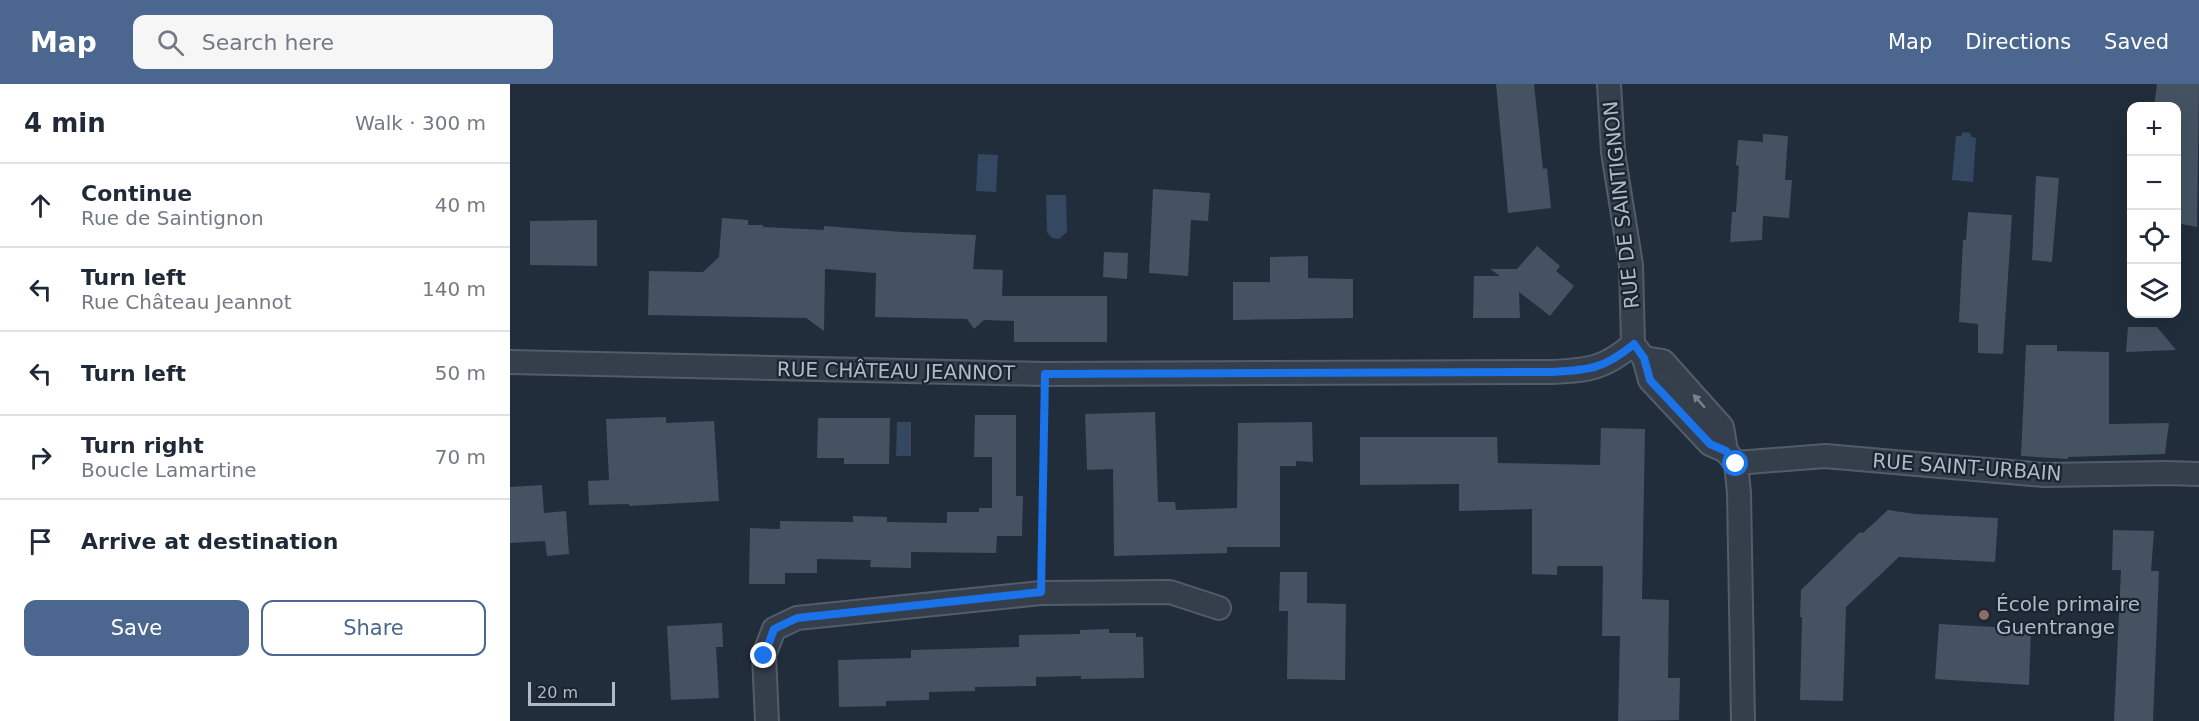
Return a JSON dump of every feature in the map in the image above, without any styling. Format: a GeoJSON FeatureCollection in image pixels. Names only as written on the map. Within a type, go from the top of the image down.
{"type":"FeatureCollection","features":[{"type":"Feature","properties":{"kind":"street","name":"RUE DE SAINTIGNON"},"geometry":{"type":"LineString","coordinates":[[1609,84],[1613,152],[1631,265],[1639,351],[1650,380],[1710,444],[1731,457]]}},
{"type":"Feature","properties":{"kind":"street","name":"RUE CHÂTEAU JEANNOT"},"geometry":{"type":"LineString","coordinates":[[510,362],[1045,374],[1571,371],[1590,370],[1619,356],[1639,351]]}},
{"type":"Feature","properties":{"kind":"street","name":"RUE SAINT-URBAIN"},"geometry":{"type":"LineString","coordinates":[[1731,457],[1825,456],[2044,475],[2199,474]]}},
{"type":"Feature","properties":{"kind":"street"},"geometry":{"type":"LineString","coordinates":[[1731,457],[1739,493],[1743,721]]}},
{"type":"Feature","properties":{"kind":"street"},"geometry":{"type":"LineString","coordinates":[[766,721],[764,656],[774,629],[797,618],[1041,592],[1170,592],[1219,608]]}},
{"type":"Feature","properties":{"kind":"path"},"geometry":{"type":"LineString","coordinates":[[1041,592],[1045,374]]}},
{"type":"Feature","properties":{"kind":"water"},"geometry":{"type":"Polygon","coordinates":[[[1963,132],[1970,133],[1976,138],[1973,182],[1952,180],[1956,136],[1961,136],[1963,132]]]}},
{"type":"Feature","properties":{"kind":"water"},"geometry":{"type":"Polygon","coordinates":[[[978,154],[998,155],[996,192],[976,191],[978,154]]]}},
{"type":"Feature","properties":{"kind":"water"},"geometry":{"type":"Polygon","coordinates":[[[1046,195],[1066,195],[1067,232],[1059,239],[1052,238],[1047,232],[1046,195]]]}},
{"type":"Feature","properties":{"kind":"water"},"geometry":{"type":"Polygon","coordinates":[[[897,422],[911,422],[911,456],[896,456],[897,422]]]}},
{"type":"Feature","properties":{"kind":"building"},"geometry":{"type":"Polygon","coordinates":[[[1496,84],[1534,84],[1543,169],[1547,168],[1551,208],[1508,213],[1496,84]]]}},
{"type":"Feature","properties":{"kind":"building"},"geometry":{"type":"Polygon","coordinates":[[[2157,84],[2199,84],[2197,227],[2181,224],[2181,102],[2155,102],[2157,84]]]}},
{"type":"Feature","properties":{"kind":"building"},"geometry":{"type":"Polygon","coordinates":[[[1763,134],[1788,136],[1785,180],[1792,180],[1789,218],[1763,216],[1762,240],[1730,242],[1732,212],[1736,212],[1738,140],[1763,142],[1763,134]]]}},
{"type":"Feature","properties":{"kind":"building"},"geometry":{"type":"Polygon","coordinates":[[[2036,176],[2059,178],[2052,262],[2032,260],[2036,176]]]}},
{"type":"Feature","properties":{"kind":"building"},"geometry":{"type":"Polygon","coordinates":[[[1153,189],[1210,193],[1208,221],[1191,220],[1188,276],[1149,273],[1153,189]]]}},
{"type":"Feature","properties":{"kind":"building"},"geometry":{"type":"Polygon","coordinates":[[[1968,212],[2012,215],[2003,354],[1978,353],[1978,324],[1959,322],[1963,240],[1966,240],[1968,212]]]}},
{"type":"Feature","properties":{"kind":"building"},"geometry":{"type":"Polygon","coordinates":[[[722,218],[748,220],[748,225],[763,225],[763,227],[824,230],[824,226],[976,235],[973,269],[1003,270],[1002,296],[1107,296],[1107,342],[1014,342],[1014,321],[984,320],[974,329],[967,319],[875,317],[876,273],[825,269],[824,331],[806,318],[648,315],[649,271],[703,272],[719,257],[722,218]]]}},
{"type":"Feature","properties":{"kind":"building"},"geometry":{"type":"Polygon","coordinates":[[[597,220],[597,266],[530,265],[530,221],[597,220]]]}},
{"type":"Feature","properties":{"kind":"building"},"geometry":{"type":"Polygon","coordinates":[[[1537,246],[1560,266],[1556,271],[1574,286],[1550,316],[1519,292],[1520,318],[1473,318],[1474,276],[1500,276],[1490,269],[1517,269],[1537,246]]]}},
{"type":"Feature","properties":{"kind":"building"},"geometry":{"type":"Polygon","coordinates":[[[1104,252],[1128,253],[1127,279],[1103,277],[1104,252]]]}},
{"type":"Feature","properties":{"kind":"building"},"geometry":{"type":"Polygon","coordinates":[[[1308,256],[1308,278],[1353,279],[1353,318],[1233,320],[1233,282],[1270,282],[1270,257],[1308,256]]]}},
{"type":"Feature","properties":{"kind":"building"},"geometry":{"type":"Polygon","coordinates":[[[2128,327],[2157,327],[2176,350],[2126,352],[2128,327]]]}},
{"type":"Feature","properties":{"kind":"building"},"geometry":{"type":"Polygon","coordinates":[[[2026,345],[2057,345],[2057,351],[2109,352],[2109,424],[2169,423],[2165,454],[2068,457],[2068,459],[2021,456],[2026,345]]]}},
{"type":"Feature","properties":{"kind":"building"},"geometry":{"type":"Polygon","coordinates":[[[1155,412],[1158,502],[1175,502],[1176,510],[1237,508],[1238,423],[1312,422],[1313,462],[1296,461],[1296,466],[1280,466],[1280,547],[1227,547],[1227,553],[1114,556],[1113,469],[1087,470],[1085,414],[1155,412]]]}},
{"type":"Feature","properties":{"kind":"building"},"geometry":{"type":"Polygon","coordinates":[[[975,415],[1016,415],[1016,496],[1023,496],[1022,536],[997,536],[996,553],[911,552],[911,568],[870,567],[871,560],[817,559],[817,573],[785,573],[785,584],[749,584],[750,528],[780,529],[780,521],[853,522],[853,516],[887,517],[887,522],[947,523],[947,512],[979,512],[979,508],[992,508],[992,457],[974,457],[975,415]]]}},
{"type":"Feature","properties":{"kind":"building"},"geometry":{"type":"Polygon","coordinates":[[[666,417],[666,423],[714,421],[719,501],[629,506],[629,504],[589,505],[588,481],[609,480],[606,419],[666,417]]]}},
{"type":"Feature","properties":{"kind":"building"},"geometry":{"type":"Polygon","coordinates":[[[818,418],[890,418],[889,464],[844,464],[844,458],[817,458],[818,418]]]}},
{"type":"Feature","properties":{"kind":"building"},"geometry":{"type":"Polygon","coordinates":[[[1601,428],[1645,429],[1642,599],[1669,600],[1668,678],[1680,678],[1679,720],[1618,721],[1620,636],[1602,636],[1603,566],[1557,566],[1557,575],[1532,574],[1532,509],[1459,511],[1459,484],[1360,485],[1360,437],[1497,437],[1498,463],[1600,465],[1601,428]]]}},
{"type":"Feature","properties":{"kind":"building"},"geometry":{"type":"Polygon","coordinates":[[[542,485],[544,513],[566,511],[569,554],[547,556],[545,541],[510,543],[510,487],[542,485]]]}},
{"type":"Feature","properties":{"kind":"building"},"geometry":{"type":"Polygon","coordinates":[[[1888,510],[1915,514],[1998,518],[1995,562],[1899,557],[1846,607],[1843,701],[1800,700],[1801,590],[1860,532],[1863,533],[1888,510]]]}},
{"type":"Feature","properties":{"kind":"building"},"geometry":{"type":"Polygon","coordinates":[[[2113,530],[2154,531],[2151,571],[2159,571],[2153,721],[2114,721],[2121,570],[2112,570],[2113,530]]]}},
{"type":"Feature","properties":{"kind":"building"},"geometry":{"type":"Polygon","coordinates":[[[1280,572],[1307,572],[1307,603],[1346,604],[1345,680],[1287,679],[1288,611],[1279,611],[1280,572]]]}},
{"type":"Feature","properties":{"kind":"building"},"geometry":{"type":"Polygon","coordinates":[[[722,623],[723,647],[716,647],[719,698],[671,700],[667,626],[722,623]]]}},
{"type":"Feature","properties":{"kind":"building"},"geometry":{"type":"Polygon","coordinates":[[[1939,624],[2031,629],[2029,685],[1935,679],[1939,624]]]}},
{"type":"Feature","properties":{"kind":"building"},"geometry":{"type":"Polygon","coordinates":[[[1109,629],[1109,633],[1136,633],[1136,637],[1143,637],[1144,678],[1036,677],[1036,686],[975,687],[975,691],[929,692],[929,700],[886,701],[886,706],[839,707],[838,660],[911,658],[911,650],[1019,647],[1019,635],[1080,634],[1080,630],[1109,629]]]}},
{"type":"Feature","properties":{"kind":"place","name":"École primaire Guentrange"},"geometry":{"type":"Point","coordinates":[1984,615]}},
{"type":"Feature","properties":{"kind":"route"},"geometry":{"type":"LineString","coordinates":[[764,656],[774,629],[797,618],[1041,592],[1045,374],[1552,372],[1590,370],[1619,356],[1634,344],[1644,358],[1650,380],[1710,444],[1726,451],[1736,464]]}}]}
